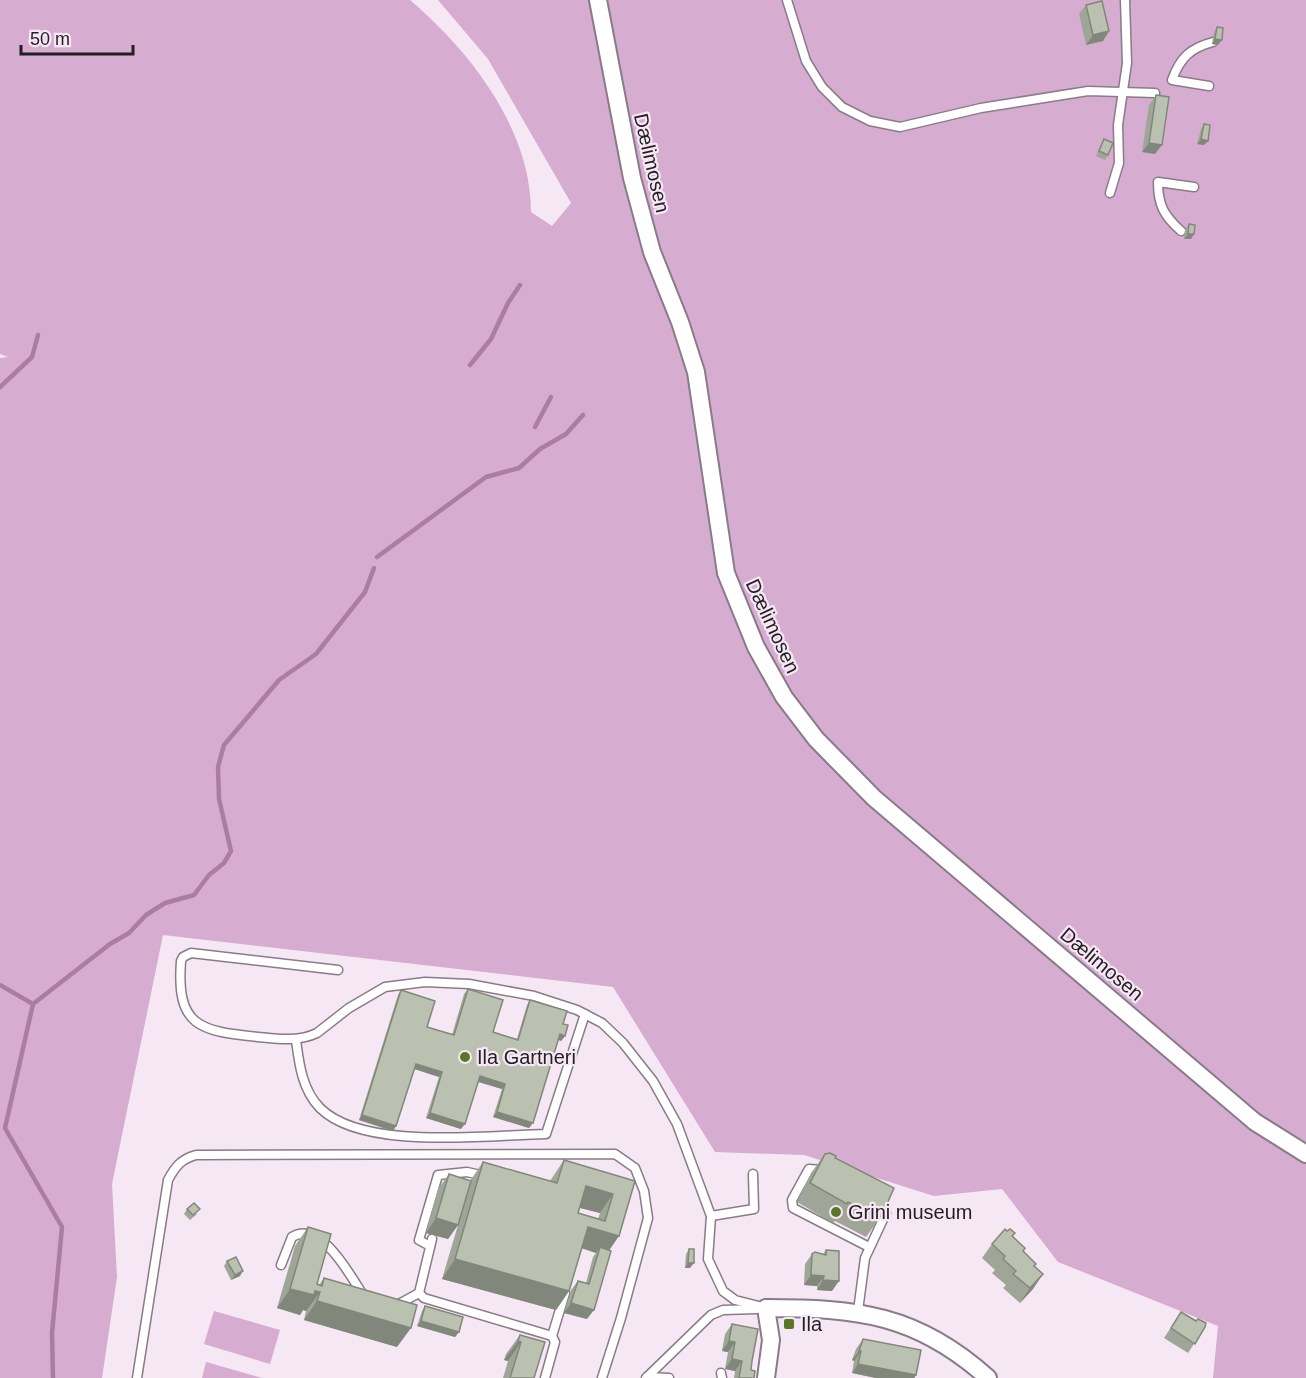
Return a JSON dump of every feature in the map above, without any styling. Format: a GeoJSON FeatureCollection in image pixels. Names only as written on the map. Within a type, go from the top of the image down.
{"type":"FeatureCollection","features":[{"type":"Feature","properties":{"kind":"street","name":"Dælimosen"},"geometry":{"type":"LineString","coordinates":[[598,0],[632,178],[652,252],[681,322],[696,372],[726,573],[756,647],[784,697],[816,739],[874,798],[1255,1122],[1306,1154]]}},
{"type":"Feature","properties":{"kind":"street"},"geometry":{"type":"LineString","coordinates":[[766,1378],[771,1340],[766,1308],[858,1311],[923,1334],[965,1358],[988,1378]]}},
{"type":"Feature","properties":{"kind":"lane"},"geometry":{"type":"LineString","coordinates":[[786,0],[806,61],[822,87],[842,107],[870,121],[900,127],[981,108],[1088,91],[1155,93]]}},
{"type":"Feature","properties":{"kind":"lane"},"geometry":{"type":"LineString","coordinates":[[1110,193],[1119,163],[1118,125],[1128,53],[1125,0]]}},
{"type":"Feature","properties":{"kind":"lane"},"geometry":{"type":"LineString","coordinates":[[1209,86],[1173,81],[1184,55],[1197,46],[1213,42]]}},
{"type":"Feature","properties":{"kind":"lane"},"geometry":{"type":"LineString","coordinates":[[1181,231],[1161,210],[1158,200],[1158,182],[1194,187]]}},
{"type":"Feature","properties":{"kind":"lane"},"geometry":{"type":"LineString","coordinates":[[338,970],[195,953],[183,957],[180,992],[183,1004],[197,1023],[218,1033],[296,1040],[317,1033],[371,994],[398,984],[425,982],[502,989],[534,996],[585,1014],[602,1023],[623,1043],[666,1102],[711,1216],[708,1259],[723,1291],[735,1300],[766,1308]]}},
{"type":"Feature","properties":{"kind":"lane"},"geometry":{"type":"LineString","coordinates":[[296,1040],[300,1072],[313,1099],[331,1118],[353,1128],[395,1137],[546,1134],[585,1014]]}},
{"type":"Feature","properties":{"kind":"lane"},"geometry":{"type":"LineString","coordinates":[[137,1378],[168,1180],[175,1166],[183,1160],[196,1155],[615,1154],[635,1168],[644,1191],[648,1218],[602,1378]]}},
{"type":"Feature","properties":{"kind":"lane"},"geometry":{"type":"LineString","coordinates":[[830,1174],[820,1169],[809,1168],[792,1200],[794,1208],[869,1247]]}},
{"type":"Feature","properties":{"kind":"lane"},"geometry":{"type":"LineString","coordinates":[[388,1306],[400,1305],[419,1293],[431,1243],[419,1240],[438,1175],[471,1173],[499,1181]]}},
{"type":"Feature","properties":{"kind":"lane"},"geometry":{"type":"LineString","coordinates":[[711,1216],[754,1209],[753,1174]]}},
{"type":"Feature","properties":{"kind":"lane"},"geometry":{"type":"LineString","coordinates":[[858,1311],[864,1264],[886,1208],[883,1199],[872,1194]]}},
{"type":"Feature","properties":{"kind":"lane"},"geometry":{"type":"LineString","coordinates":[[281,1265],[292,1237],[302,1234],[318,1239],[336,1253],[363,1295],[373,1302]]}},
{"type":"Feature","properties":{"kind":"lane"},"geometry":{"type":"LineString","coordinates":[[545,1378],[555,1342],[552,1336],[567,1285]]}},
{"type":"Feature","properties":{"kind":"lane"},"geometry":{"type":"LineString","coordinates":[[419,1293],[424,1298],[552,1336]]}},
{"type":"Feature","properties":{"kind":"lane"},"geometry":{"type":"LineString","coordinates":[[646,1378],[716,1312],[766,1308]]}},
{"type":"Feature","properties":{"kind":"lane"},"geometry":{"type":"LineString","coordinates":[[646,1378],[669,1378]]}},
{"type":"Feature","properties":{"kind":"shaded area"},"geometry":{"type":"Polygon","coordinates":[[[0,0],[410,0],[454,43],[493,94],[509,122],[521,151],[528,181],[531,212],[552,226],[571,203],[488,59],[438,0],[1306,0],[1306,1378],[1213,1378],[1218,1326],[1058,1262],[1002,1189],[934,1196],[804,1155],[715,1152],[613,987],[163,935],[112,1184],[117,1277],[102,1378],[0,1378],[0,358],[8,357],[0,354],[0,0]]]}},
{"type":"Feature","properties":{"kind":"shaded area"},"geometry":{"type":"Polygon","coordinates":[[[214,1311],[280,1330],[270,1364],[204,1344],[214,1311]]]}},
{"type":"Feature","properties":{"kind":"shaded area"},"geometry":{"type":"Polygon","coordinates":[[[206,1362],[262,1378],[202,1378],[206,1362]]]}},
{"type":"Feature","properties":{"kind":"building"},"geometry":{"type":"Polygon","coordinates":[[[1102,1],[1109,31],[1093,35],[1086,5],[1102,1]]]}},
{"type":"Feature","properties":{"kind":"building"},"geometry":{"type":"Polygon","coordinates":[[[1217,27],[1223,28],[1222,40],[1215,39],[1217,27]]]}},
{"type":"Feature","properties":{"kind":"building"},"geometry":{"type":"Polygon","coordinates":[[[1156,95],[1169,97],[1162,145],[1149,143],[1156,95]]]}},
{"type":"Feature","properties":{"kind":"building"},"geometry":{"type":"Polygon","coordinates":[[[1204,124],[1210,125],[1208,141],[1201,139],[1204,124]]]}},
{"type":"Feature","properties":{"kind":"building"},"geometry":{"type":"Polygon","coordinates":[[[1104,139],[1113,143],[1108,155],[1099,151],[1104,139]]]}},
{"type":"Feature","properties":{"kind":"building"},"geometry":{"type":"Polygon","coordinates":[[[1189,224],[1195,225],[1194,234],[1188,234],[1189,224]]]}},
{"type":"Feature","properties":{"kind":"building","name":"Ila Gartneri"},"geometry":{"type":"Polygon","coordinates":[[[468,989],[503,1000],[493,1032],[518,1040],[530,1000],[567,1011],[563,1024],[568,1025],[565,1036],[560,1034],[533,1123],[497,1112],[505,1084],[480,1076],[465,1124],[430,1113],[442,1072],[416,1064],[396,1126],[362,1115],[401,990],[435,1001],[427,1027],[454,1035],[468,989]]]}},
{"type":"Feature","properties":{"kind":"building"},"geometry":{"type":"Polygon","coordinates":[[[830,1153],[836,1156],[835,1158],[894,1188],[887,1204],[889,1205],[880,1217],[848,1202],[847,1204],[810,1183],[825,1154],[830,1153]]]}},
{"type":"Feature","properties":{"kind":"building"},"geometry":{"type":"Polygon","coordinates":[[[564,1160],[635,1181],[619,1236],[588,1227],[569,1291],[455,1259],[483,1162],[557,1183],[564,1160]],[[586,1186],[578,1213],[605,1221],[613,1194],[586,1186]]]}},
{"type":"Feature","properties":{"kind":"building"},"geometry":{"type":"Polygon","coordinates":[[[449,1174],[471,1181],[458,1225],[436,1218],[449,1174]]]}},
{"type":"Feature","properties":{"kind":"building"},"geometry":{"type":"Polygon","coordinates":[[[194,1203],[200,1209],[193,1215],[187,1209],[194,1203]]]}},
{"type":"Feature","properties":{"kind":"building"},"geometry":{"type":"Polygon","coordinates":[[[308,1227],[331,1234],[317,1284],[322,1286],[324,1278],[417,1305],[411,1328],[317,1301],[320,1292],[315,1291],[314,1295],[290,1289],[308,1227]]]}},
{"type":"Feature","properties":{"kind":"building"},"geometry":{"type":"Polygon","coordinates":[[[1005,1229],[1007,1231],[1010,1229],[1015,1233],[1012,1236],[1025,1248],[1023,1251],[1043,1274],[1030,1288],[1013,1274],[1016,1271],[992,1244],[1005,1229]]]}},
{"type":"Feature","properties":{"kind":"building"},"geometry":{"type":"Polygon","coordinates":[[[600,1247],[611,1251],[594,1310],[571,1303],[578,1281],[589,1284],[600,1247]]]}},
{"type":"Feature","properties":{"kind":"building"},"geometry":{"type":"Polygon","coordinates":[[[689,1249],[694,1249],[694,1263],[688,1263],[689,1249]]]}},
{"type":"Feature","properties":{"kind":"building"},"geometry":{"type":"Polygon","coordinates":[[[826,1250],[839,1251],[839,1281],[823,1280],[824,1276],[811,1275],[812,1254],[815,1252],[826,1255],[826,1250]]]}},
{"type":"Feature","properties":{"kind":"building"},"geometry":{"type":"Polygon","coordinates":[[[236,1257],[243,1271],[235,1275],[227,1261],[236,1257]]]}},
{"type":"Feature","properties":{"kind":"building"},"geometry":{"type":"Polygon","coordinates":[[[425,1306],[463,1317],[459,1332],[421,1321],[425,1306]]]}},
{"type":"Feature","properties":{"kind":"building"},"geometry":{"type":"Polygon","coordinates":[[[1181,1312],[1196,1321],[1198,1319],[1206,1323],[1195,1344],[1171,1328],[1181,1312]]]}},
{"type":"Feature","properties":{"kind":"building"},"geometry":{"type":"Polygon","coordinates":[[[732,1324],[758,1329],[751,1370],[755,1371],[754,1378],[739,1378],[742,1361],[732,1359],[735,1342],[729,1341],[732,1324]]]}},
{"type":"Feature","properties":{"kind":"building"},"geometry":{"type":"Polygon","coordinates":[[[520,1335],[545,1342],[534,1378],[510,1378],[521,1342],[518,1341],[520,1335]]]}},
{"type":"Feature","properties":{"kind":"building"},"geometry":{"type":"Polygon","coordinates":[[[863,1339],[921,1350],[916,1375],[858,1364],[863,1339]]]}},
{"type":"Feature","properties":{"kind":"waterway"},"geometry":{"type":"LineString","coordinates":[[470,365],[491,339],[508,303],[520,285]]}},
{"type":"Feature","properties":{"kind":"waterway"},"geometry":{"type":"LineString","coordinates":[[0,387],[32,357],[38,335]]}},
{"type":"Feature","properties":{"kind":"waterway"},"geometry":{"type":"LineString","coordinates":[[535,427],[551,397]]}},
{"type":"Feature","properties":{"kind":"waterway"},"geometry":{"type":"LineString","coordinates":[[377,557],[486,477],[519,468],[540,449],[566,434],[583,415]]}},
{"type":"Feature","properties":{"kind":"waterway"},"geometry":{"type":"LineString","coordinates":[[33,1004],[110,944],[129,933],[146,915],[165,903],[194,895],[209,875],[224,863],[231,851],[219,799],[218,767],[224,745],[279,680],[316,654],[365,592],[374,568]]}},
{"type":"Feature","properties":{"kind":"waterway"},"geometry":{"type":"LineString","coordinates":[[0,985],[33,1004],[5,1128],[62,1227],[52,1333],[53,1378]]}},
{"type":"Feature","properties":{"kind":"place","name":"Ila Gartneri"},"geometry":{"type":"Point","coordinates":[465,1057]}},
{"type":"Feature","properties":{"kind":"place","name":"Grini museum"},"geometry":{"type":"Point","coordinates":[836,1212]}},
{"type":"Feature","properties":{"kind":"place","name":"Ila"},"geometry":{"type":"Point","coordinates":[789,1324]}}]}
